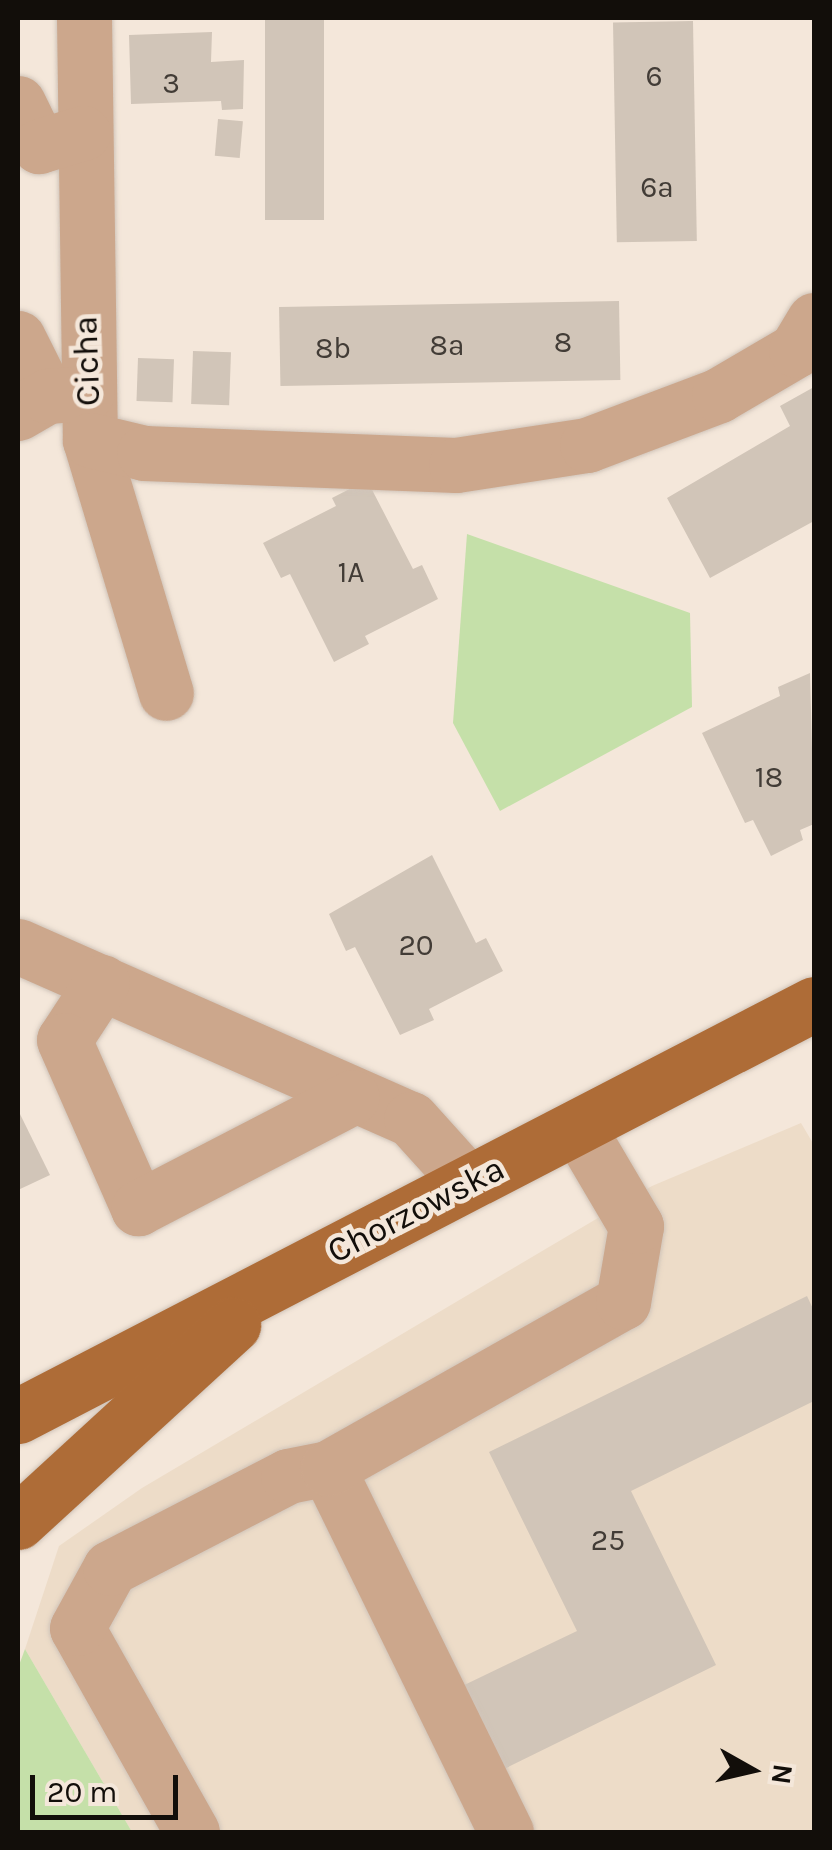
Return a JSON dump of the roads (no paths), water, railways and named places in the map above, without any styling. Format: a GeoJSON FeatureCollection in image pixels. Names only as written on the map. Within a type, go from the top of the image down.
{"type":"FeatureCollection","features":[{"type":"Feature","properties":{"kind":"main road","name":"Chorzowska"},"geometry":{"type":"LineString","coordinates":[[18,1416],[468,1182],[580,1130],[814,1004]]}},
{"type":"Feature","properties":{"kind":"main road"},"geometry":{"type":"LineString","coordinates":[[18,1522],[286,1276]]}},
{"type":"Feature","properties":{"kind":"street","name":"Cicha"},"geometry":{"type":"LineString","coordinates":[[84,18],[84,133],[61,411],[166,692]]}},
{"type":"Feature","properties":{"kind":"street"},"geometry":{"type":"LineString","coordinates":[[18,103],[38,146],[84,133]]}},
{"type":"Feature","properties":{"kind":"street"},"geometry":{"type":"LineString","coordinates":[[18,338],[61,411],[144,453],[456,465],[587,446],[719,395],[796,350],[814,320]]}},
{"type":"Feature","properties":{"kind":"street"},"geometry":{"type":"LineString","coordinates":[[18,946],[352,1097],[411,1119],[441,1145],[468,1182]]}},
{"type":"Feature","properties":{"kind":"street"},"geometry":{"type":"LineString","coordinates":[[102,982],[64,1040],[138,1208],[352,1097]]}},
{"type":"Feature","properties":{"kind":"street"},"geometry":{"type":"LineString","coordinates":[[192,1832],[77,1628],[110,1568],[288,1476],[328,1468],[623,1302],[636,1226],[580,1130]]}},
{"type":"Feature","properties":{"kind":"street"},"geometry":{"type":"LineString","coordinates":[[328,1468],[506,1832]]}}]}
